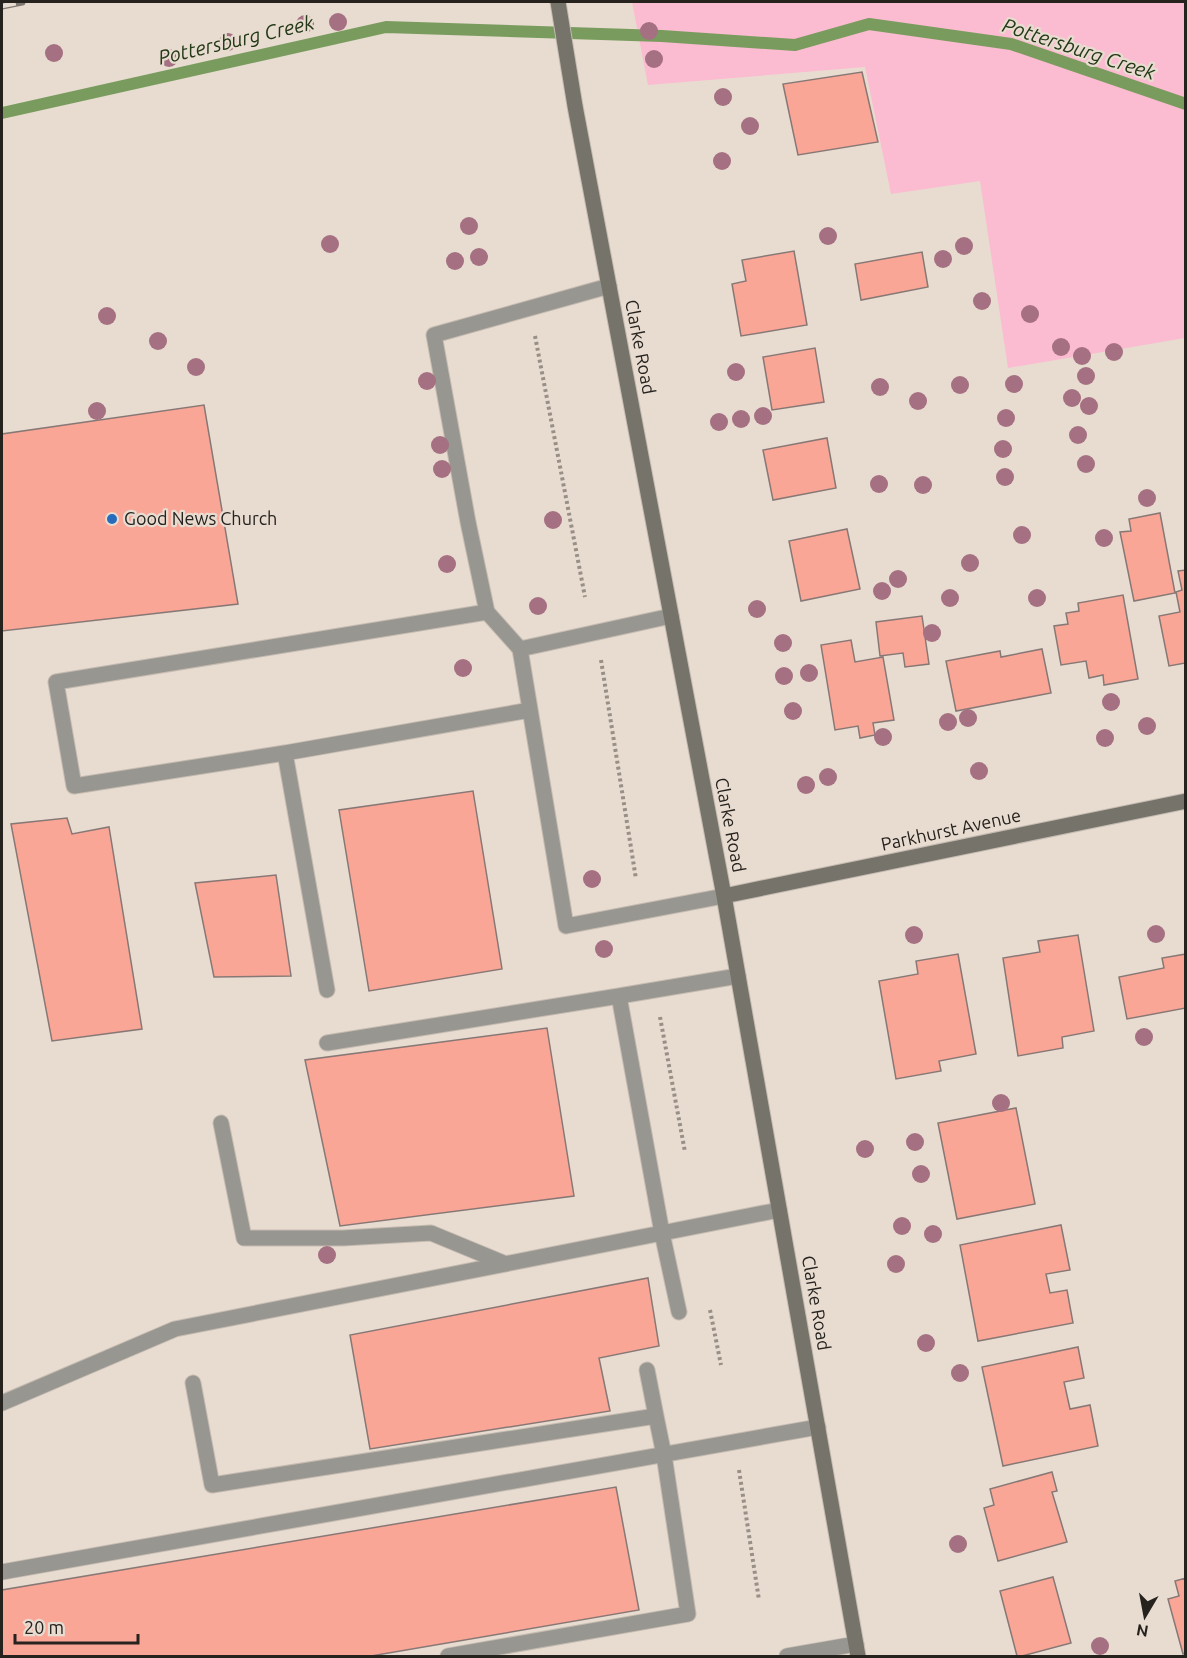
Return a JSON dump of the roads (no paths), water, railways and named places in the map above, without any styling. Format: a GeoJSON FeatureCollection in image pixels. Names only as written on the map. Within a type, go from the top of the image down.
{"type":"FeatureCollection","features":[{"type":"Feature","properties":{"kind":"main road","name":"Clarke Road"},"geometry":{"type":"LineString","coordinates":[[558,2],[575,106],[724,896],[857,1650]]}},
{"type":"Feature","properties":{"kind":"main road","name":"Parkhurst Avenue"},"geometry":{"type":"LineString","coordinates":[[724,896],[1185,801]]}},
{"type":"Feature","properties":{"kind":"street"},"geometry":{"type":"LineString","coordinates":[[609,286],[434,335],[466,511],[487,612],[520,649],[566,926],[724,896]]}},
{"type":"Feature","properties":{"kind":"street"},"geometry":{"type":"LineString","coordinates":[[487,612],[56,682],[74,786],[285,753],[530,710]]}},
{"type":"Feature","properties":{"kind":"street"},"geometry":{"type":"LineString","coordinates":[[520,649],[671,616]]}},
{"type":"Feature","properties":{"kind":"street"},"geometry":{"type":"LineString","coordinates":[[285,753],[327,990]]}},
{"type":"Feature","properties":{"kind":"street"},"geometry":{"type":"LineString","coordinates":[[327,1043],[738,976]]}},
{"type":"Feature","properties":{"kind":"street"},"geometry":{"type":"LineString","coordinates":[[619,996],[678,1312]]}},
{"type":"Feature","properties":{"kind":"street"},"geometry":{"type":"LineString","coordinates":[[221,1123],[244,1238],[343,1238],[431,1233],[506,1264]]}},
{"type":"Feature","properties":{"kind":"street"},"geometry":{"type":"LineString","coordinates":[[2,1404],[175,1329],[779,1210]]}},
{"type":"Feature","properties":{"kind":"street"},"geometry":{"type":"LineString","coordinates":[[448,1656],[688,1614],[647,1370]]}},
{"type":"Feature","properties":{"kind":"street"},"geometry":{"type":"LineString","coordinates":[[193,1383],[212,1485],[656,1416]]}},
{"type":"Feature","properties":{"kind":"street"},"geometry":{"type":"LineString","coordinates":[[2,1572],[818,1427]]}},
{"type":"Feature","properties":{"kind":"street"},"geometry":{"type":"LineString","coordinates":[[787,1656],[857,1650]]}},
{"type":"Feature","properties":{"kind":"waterway","name":"Pottersburg Creek"},"geometry":{"type":"LineString","coordinates":[[2,113],[386,27],[662,36],[795,45],[869,24],[1011,44],[1186,104]]}},
{"type":"Feature","properties":{"kind":"railway"},"geometry":{"type":"LineString","coordinates":[[2,6],[22,2]]}},
{"type":"Feature","properties":{"kind":"place","name":"Good News Church"},"geometry":{"type":"Point","coordinates":[112,519]}}]}
